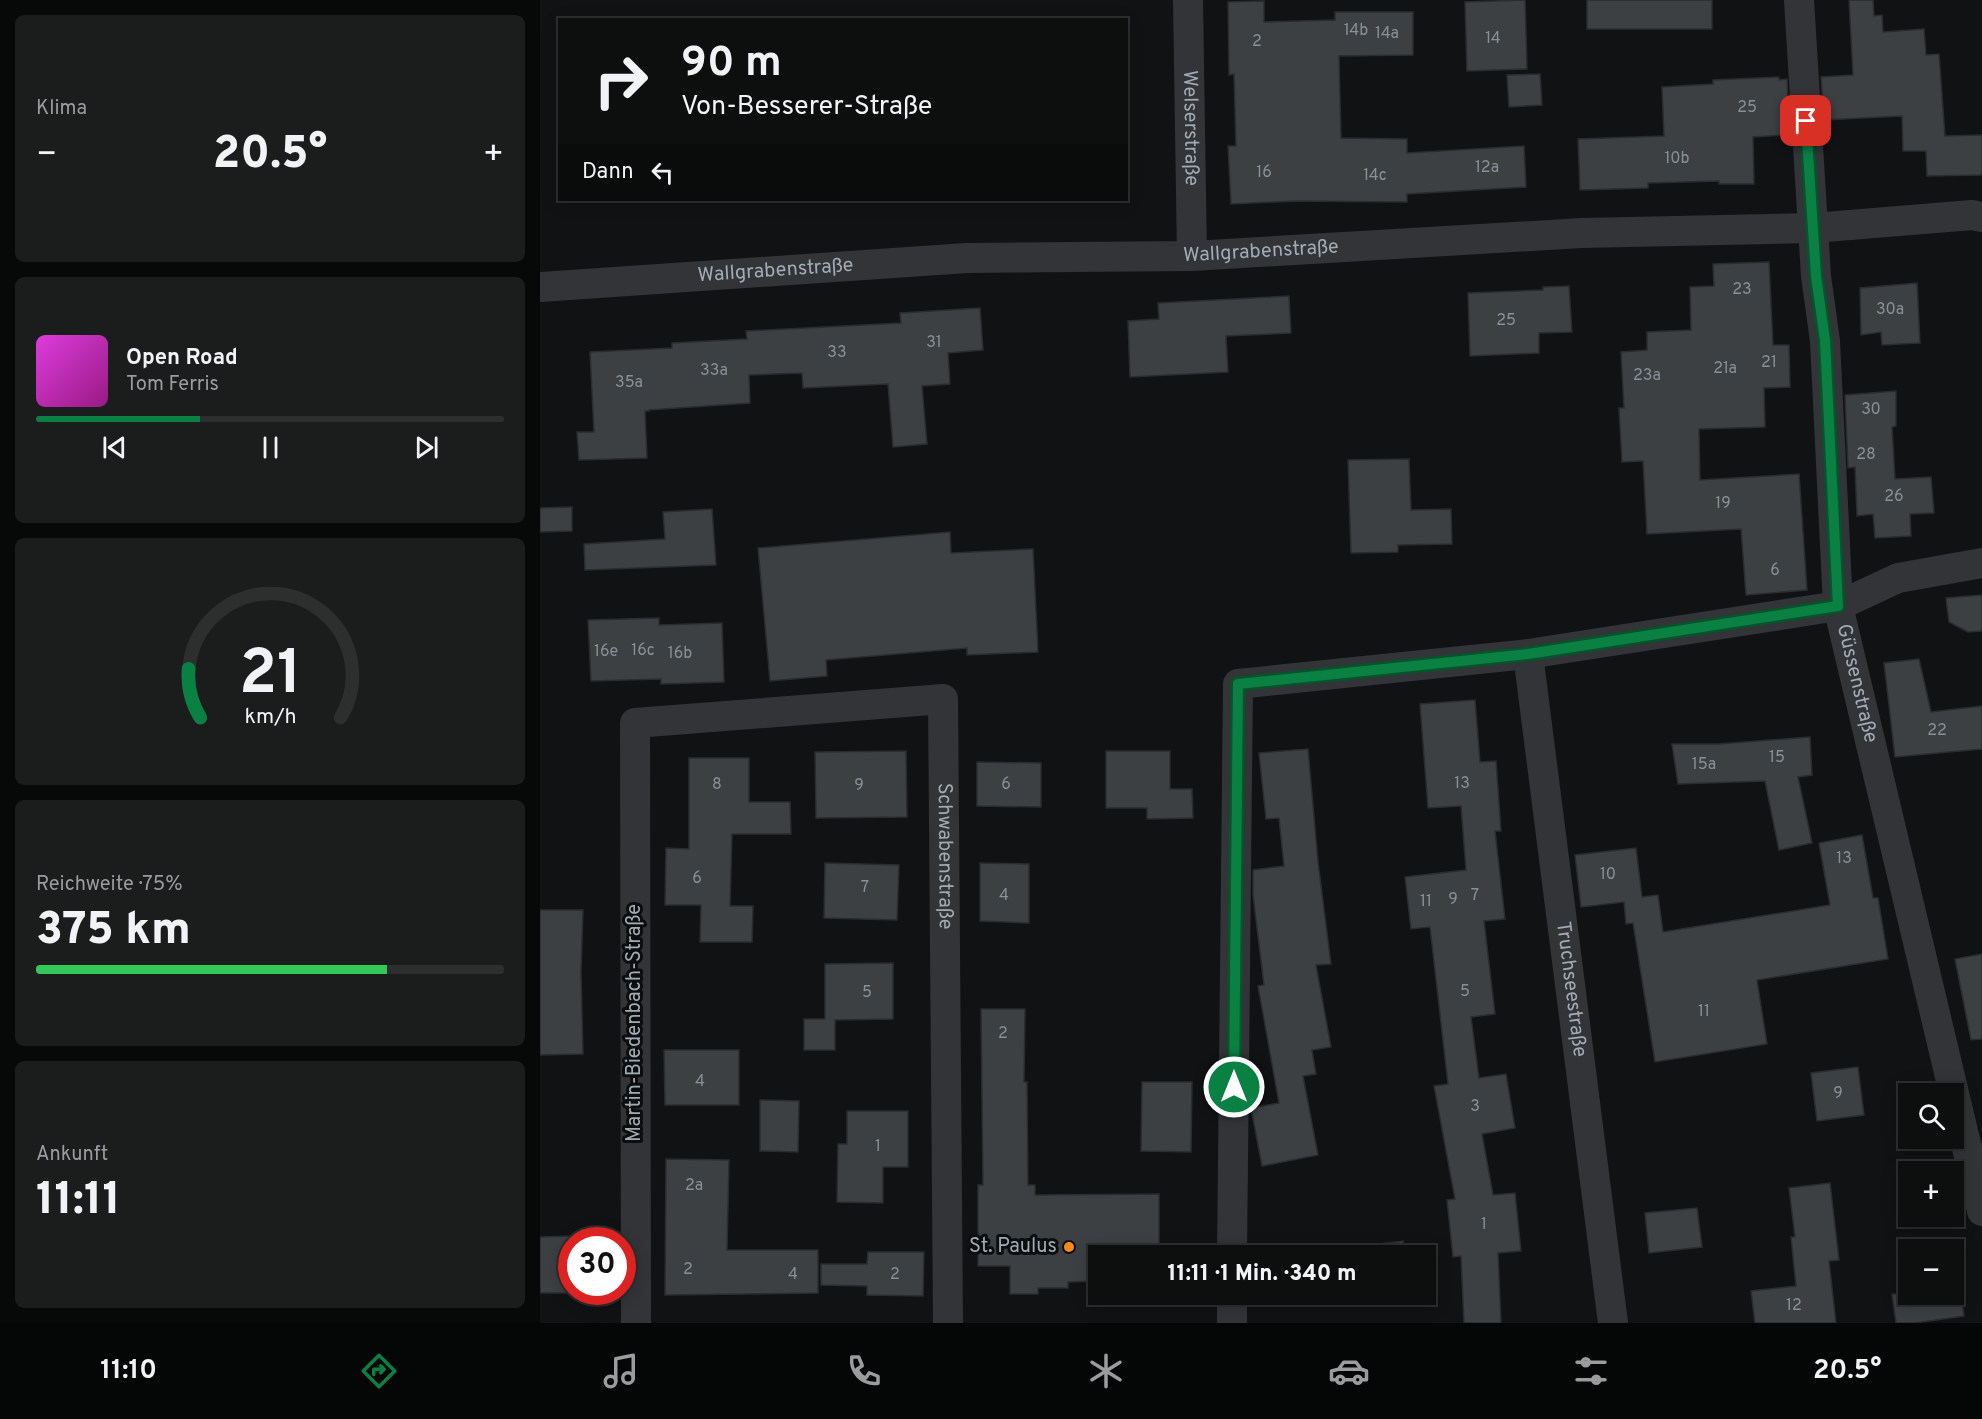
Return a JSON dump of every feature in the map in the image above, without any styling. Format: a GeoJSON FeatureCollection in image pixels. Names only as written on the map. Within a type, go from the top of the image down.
{"type":"FeatureCollection","features":[{"type":"Feature","properties":{"kind":"street","name":"Welserstraße"},"geometry":{"type":"LineString","coordinates":[[1188,0],[1192,256]]}},
{"type":"Feature","properties":{"kind":"street","name":"Güssenstraße"},"geometry":{"type":"LineString","coordinates":[[1799,0],[1816,276],[1825,340],[1838,606],[1982,1211]]}},
{"type":"Feature","properties":{"kind":"street","name":"Wallgrabenstraße"},"geometry":{"type":"LineString","coordinates":[[540,287],[967,258],[1192,256],[1582,233],[1813,228],[1972,215],[1982,217]]}},
{"type":"Feature","properties":{"kind":"street"},"geometry":{"type":"LineString","coordinates":[[1232,1245],[1238,684],[1528,654],[1838,606],[1898,578],[1982,563]]}},
{"type":"Feature","properties":{"kind":"street","name":"Truchseestraße"},"geometry":{"type":"LineString","coordinates":[[1528,654],[1613,1323]]}},
{"type":"Feature","properties":{"kind":"street","name":"Schwabenstraße"},"geometry":{"type":"LineString","coordinates":[[635,723],[943,699],[948,1323]]}},
{"type":"Feature","properties":{"kind":"street","name":"Martin-Biedenbach-Straße"},"geometry":{"type":"LineString","coordinates":[[635,723],[636,1323]]}},
{"type":"Feature","properties":{"kind":"street"},"geometry":{"type":"LineString","coordinates":[[1232,1305],[1232,1323]]}},
{"type":"Feature","properties":{"kind":"building"},"geometry":{"type":"Polygon","coordinates":[[[1525,0],[1527,69],[1467,71],[1465,2],[1525,0]]]}},
{"type":"Feature","properties":{"kind":"building"},"geometry":{"type":"Polygon","coordinates":[[[1587,0],[1712,0],[1712,29],[1587,29],[1587,0]]]}},
{"type":"Feature","properties":{"kind":"building"},"geometry":{"type":"Polygon","coordinates":[[[1849,0],[1873,0],[1874,16],[1882,15],[1883,32],[1924,29],[1926,55],[1939,54],[1945,136],[1982,135],[1982,175],[1927,176],[1926,151],[1903,151],[1902,116],[1824,120],[1821,77],[1853,75],[1849,0]]]}},
{"type":"Feature","properties":{"kind":"building"},"geometry":{"type":"Polygon","coordinates":[[[1264,1],[1264,22],[1335,20],[1335,12],[1413,12],[1413,55],[1339,56],[1341,138],[1407,139],[1407,153],[1524,146],[1526,187],[1407,194],[1407,202],[1295,201],[1231,204],[1228,146],[1236,146],[1234,74],[1229,75],[1228,2],[1264,1]]]}},
{"type":"Feature","properties":{"kind":"building"},"geometry":{"type":"Polygon","coordinates":[[[1540,74],[1542,105],[1509,107],[1507,75],[1540,74]]]}},
{"type":"Feature","properties":{"kind":"building"},"geometry":{"type":"Polygon","coordinates":[[[1779,77],[1779,80],[1787,79],[1789,122],[1781,122],[1782,135],[1753,137],[1754,184],[1719,184],[1719,181],[1648,183],[1648,188],[1580,190],[1578,139],[1664,136],[1662,87],[1713,84],[1713,80],[1779,77]]]}},
{"type":"Feature","properties":{"kind":"building"},"geometry":{"type":"Polygon","coordinates":[[[1769,262],[1773,345],[1789,345],[1790,387],[1764,388],[1765,427],[1699,429],[1700,480],[1799,474],[1807,590],[1746,595],[1741,529],[1647,534],[1643,461],[1622,462],[1619,408],[1624,408],[1621,352],[1647,350],[1647,332],[1691,330],[1690,287],[1714,286],[1713,264],[1769,262]]]}},
{"type":"Feature","properties":{"kind":"building"},"geometry":{"type":"Polygon","coordinates":[[[1917,283],[1920,343],[1882,345],[1881,332],[1861,335],[1860,288],[1917,283]]]}},
{"type":"Feature","properties":{"kind":"building"},"geometry":{"type":"Polygon","coordinates":[[[1569,286],[1572,332],[1539,333],[1539,353],[1470,356],[1468,293],[1543,290],[1543,287],[1569,286]]]}},
{"type":"Feature","properties":{"kind":"building"},"geometry":{"type":"Polygon","coordinates":[[[1289,296],[1291,333],[1226,336],[1228,372],[1130,377],[1128,321],[1159,319],[1158,303],[1289,296]]]}},
{"type":"Feature","properties":{"kind":"building"},"geometry":{"type":"Polygon","coordinates":[[[980,308],[983,350],[948,353],[950,384],[922,386],[927,444],[893,447],[888,384],[803,388],[802,373],[749,375],[750,403],[645,411],[647,458],[579,460],[577,432],[594,432],[590,352],[672,348],[672,343],[747,339],[746,331],[901,323],[900,313],[980,308]]]}},
{"type":"Feature","properties":{"kind":"building"},"geometry":{"type":"Polygon","coordinates":[[[1896,391],[1896,426],[1892,427],[1895,479],[1931,477],[1934,513],[1910,514],[1911,536],[1875,538],[1873,514],[1857,516],[1855,467],[1848,468],[1845,395],[1896,391]]]}},
{"type":"Feature","properties":{"kind":"building"},"geometry":{"type":"Polygon","coordinates":[[[1409,459],[1411,510],[1451,509],[1452,544],[1398,545],[1398,552],[1351,553],[1348,460],[1409,459]]]}},
{"type":"Feature","properties":{"kind":"building"},"geometry":{"type":"Polygon","coordinates":[[[572,507],[572,531],[540,532],[540,508],[572,507]]]}},
{"type":"Feature","properties":{"kind":"building"},"geometry":{"type":"Polygon","coordinates":[[[712,509],[716,565],[585,570],[584,544],[665,539],[663,512],[712,509]]]}},
{"type":"Feature","properties":{"kind":"building"},"geometry":{"type":"Polygon","coordinates":[[[950,532],[951,553],[1033,549],[1038,652],[967,655],[967,648],[826,660],[827,676],[770,681],[758,548],[950,532]]]}},
{"type":"Feature","properties":{"kind":"building"},"geometry":{"type":"Polygon","coordinates":[[[1982,595],[1982,631],[1968,632],[1949,622],[1946,598],[1982,595]]]}},
{"type":"Feature","properties":{"kind":"building"},"geometry":{"type":"Polygon","coordinates":[[[659,618],[659,625],[722,623],[724,682],[661,684],[661,679],[591,681],[588,620],[659,618]]]}},
{"type":"Feature","properties":{"kind":"building"},"geometry":{"type":"Polygon","coordinates":[[[1919,659],[1931,712],[1982,706],[1982,749],[1895,757],[1884,663],[1919,659]]]}},
{"type":"Feature","properties":{"kind":"building"},"geometry":{"type":"Polygon","coordinates":[[[1475,700],[1480,762],[1496,761],[1501,831],[1495,831],[1505,919],[1484,921],[1495,1014],[1471,1017],[1479,1078],[1506,1074],[1515,1128],[1482,1134],[1493,1195],[1515,1193],[1521,1251],[1498,1253],[1501,1323],[1464,1323],[1461,1256],[1453,1257],[1447,1200],[1455,1199],[1434,1086],[1448,1084],[1430,927],[1411,929],[1405,877],[1466,870],[1461,806],[1428,808],[1420,704],[1475,700]]]}},
{"type":"Feature","properties":{"kind":"building"},"geometry":{"type":"Polygon","coordinates":[[[1810,737],[1812,775],[1798,777],[1812,843],[1779,850],[1765,781],[1678,784],[1672,744],[1719,744],[1810,737]]]}},
{"type":"Feature","properties":{"kind":"building"},"geometry":{"type":"Polygon","coordinates":[[[1308,749],[1318,862],[1331,964],[1316,965],[1331,1047],[1312,1050],[1316,1074],[1303,1076],[1318,1155],[1262,1166],[1251,1108],[1279,1103],[1258,986],[1264,985],[1253,895],[1253,870],[1284,866],[1279,818],[1266,819],[1259,753],[1308,749]]]}},
{"type":"Feature","properties":{"kind":"building"},"geometry":{"type":"Polygon","coordinates":[[[906,751],[907,817],[816,818],[815,752],[906,751]]]}},
{"type":"Feature","properties":{"kind":"building"},"geometry":{"type":"Polygon","coordinates":[[[1106,751],[1170,751],[1170,789],[1192,789],[1193,818],[1147,819],[1147,808],[1106,808],[1106,751]]]}},
{"type":"Feature","properties":{"kind":"building"},"geometry":{"type":"Polygon","coordinates":[[[689,758],[749,758],[749,802],[790,802],[791,834],[732,834],[730,906],[753,906],[752,942],[700,942],[701,905],[665,905],[666,848],[689,849],[689,758]]]}},
{"type":"Feature","properties":{"kind":"building"},"geometry":{"type":"Polygon","coordinates":[[[977,762],[1041,763],[1041,807],[977,806],[977,762]]]}},
{"type":"Feature","properties":{"kind":"building"},"geometry":{"type":"Polygon","coordinates":[[[1862,835],[1873,898],[1878,898],[1888,959],[1757,980],[1767,1044],[1655,1062],[1633,923],[1626,924],[1624,902],[1581,907],[1575,855],[1636,848],[1642,897],[1658,895],[1663,932],[1830,905],[1819,843],[1862,835]]]}},
{"type":"Feature","properties":{"kind":"building"},"geometry":{"type":"Polygon","coordinates":[[[825,863],[899,865],[897,920],[824,918],[825,863]]]}},
{"type":"Feature","properties":{"kind":"building"},"geometry":{"type":"Polygon","coordinates":[[[980,863],[1029,864],[1029,923],[980,921],[980,863]]]}},
{"type":"Feature","properties":{"kind":"building"},"geometry":{"type":"Polygon","coordinates":[[[540,910],[583,910],[581,972],[583,1054],[540,1055],[540,910]]]}},
{"type":"Feature","properties":{"kind":"building"},"geometry":{"type":"Polygon","coordinates":[[[1982,954],[1982,1039],[1971,1040],[1955,959],[1982,954]]]}},
{"type":"Feature","properties":{"kind":"building"},"geometry":{"type":"Polygon","coordinates":[[[893,963],[893,1019],[835,1020],[835,1050],[804,1050],[804,1019],[825,1019],[825,964],[893,963]]]}},
{"type":"Feature","properties":{"kind":"building","name":"St. Paulus"},"geometry":{"type":"Polygon","coordinates":[[[981,1009],[1025,1009],[1024,1082],[1027,1082],[1028,1185],[1035,1185],[1035,1195],[1159,1194],[1159,1245],[1088,1245],[1088,1281],[1068,1282],[1068,1288],[1038,1288],[1038,1294],[1010,1294],[1010,1266],[978,1266],[978,1185],[983,1185],[981,1009]]]}},
{"type":"Feature","properties":{"kind":"building"},"geometry":{"type":"Polygon","coordinates":[[[664,1050],[739,1050],[739,1105],[665,1105],[664,1050]]]}},
{"type":"Feature","properties":{"kind":"building"},"geometry":{"type":"Polygon","coordinates":[[[1858,1067],[1864,1115],[1817,1121],[1811,1073],[1858,1067]]]}},
{"type":"Feature","properties":{"kind":"building"},"geometry":{"type":"Polygon","coordinates":[[[1142,1082],[1192,1082],[1191,1152],[1141,1151],[1142,1082]]]}},
{"type":"Feature","properties":{"kind":"building"},"geometry":{"type":"Polygon","coordinates":[[[760,1100],[799,1101],[798,1152],[760,1151],[760,1100]]]}},
{"type":"Feature","properties":{"kind":"building"},"geometry":{"type":"Polygon","coordinates":[[[847,1111],[908,1111],[908,1167],[883,1167],[883,1203],[837,1202],[838,1144],[847,1144],[847,1111]]]}},
{"type":"Feature","properties":{"kind":"building"},"geometry":{"type":"Polygon","coordinates":[[[666,1159],[729,1160],[727,1250],[818,1250],[818,1293],[665,1295],[666,1159]]]}},
{"type":"Feature","properties":{"kind":"building"},"geometry":{"type":"Polygon","coordinates":[[[1830,1183],[1839,1260],[1829,1261],[1836,1323],[1755,1323],[1751,1291],[1796,1286],[1791,1237],[1795,1237],[1789,1188],[1830,1183]]]}},
{"type":"Feature","properties":{"kind":"building"},"geometry":{"type":"Polygon","coordinates":[[[1697,1208],[1702,1247],[1649,1253],[1645,1213],[1697,1208]]]}},
{"type":"Feature","properties":{"kind":"building"},"geometry":{"type":"Polygon","coordinates":[[[558,1236],[558,1293],[540,1293],[540,1237],[558,1236]]]}},
{"type":"Feature","properties":{"kind":"building"},"geometry":{"type":"Polygon","coordinates":[[[1403,1241],[1404,1245],[1371,1245],[1403,1241]]]}},
{"type":"Feature","properties":{"kind":"building"},"geometry":{"type":"Polygon","coordinates":[[[868,1252],[924,1252],[923,1296],[867,1295],[867,1286],[821,1285],[821,1264],[867,1264],[868,1252]]]}},
{"type":"Feature","properties":{"kind":"building"},"geometry":{"type":"Polygon","coordinates":[[[1892,1294],[1898,1294],[1898,1305],[1962,1305],[1964,1316],[1915,1323],[1896,1323],[1892,1294]]]}},
{"type":"Feature","properties":{"kind":"place","name":"St. Paulus"},"geometry":{"type":"Point","coordinates":[1069,1247]}},
{"type":"Feature","properties":{"kind":"route"},"geometry":{"type":"LineString","coordinates":[[1234,1087],[1238,684],[1528,654],[1838,606],[1825,340],[1816,276],[1806,121]]}}]}
